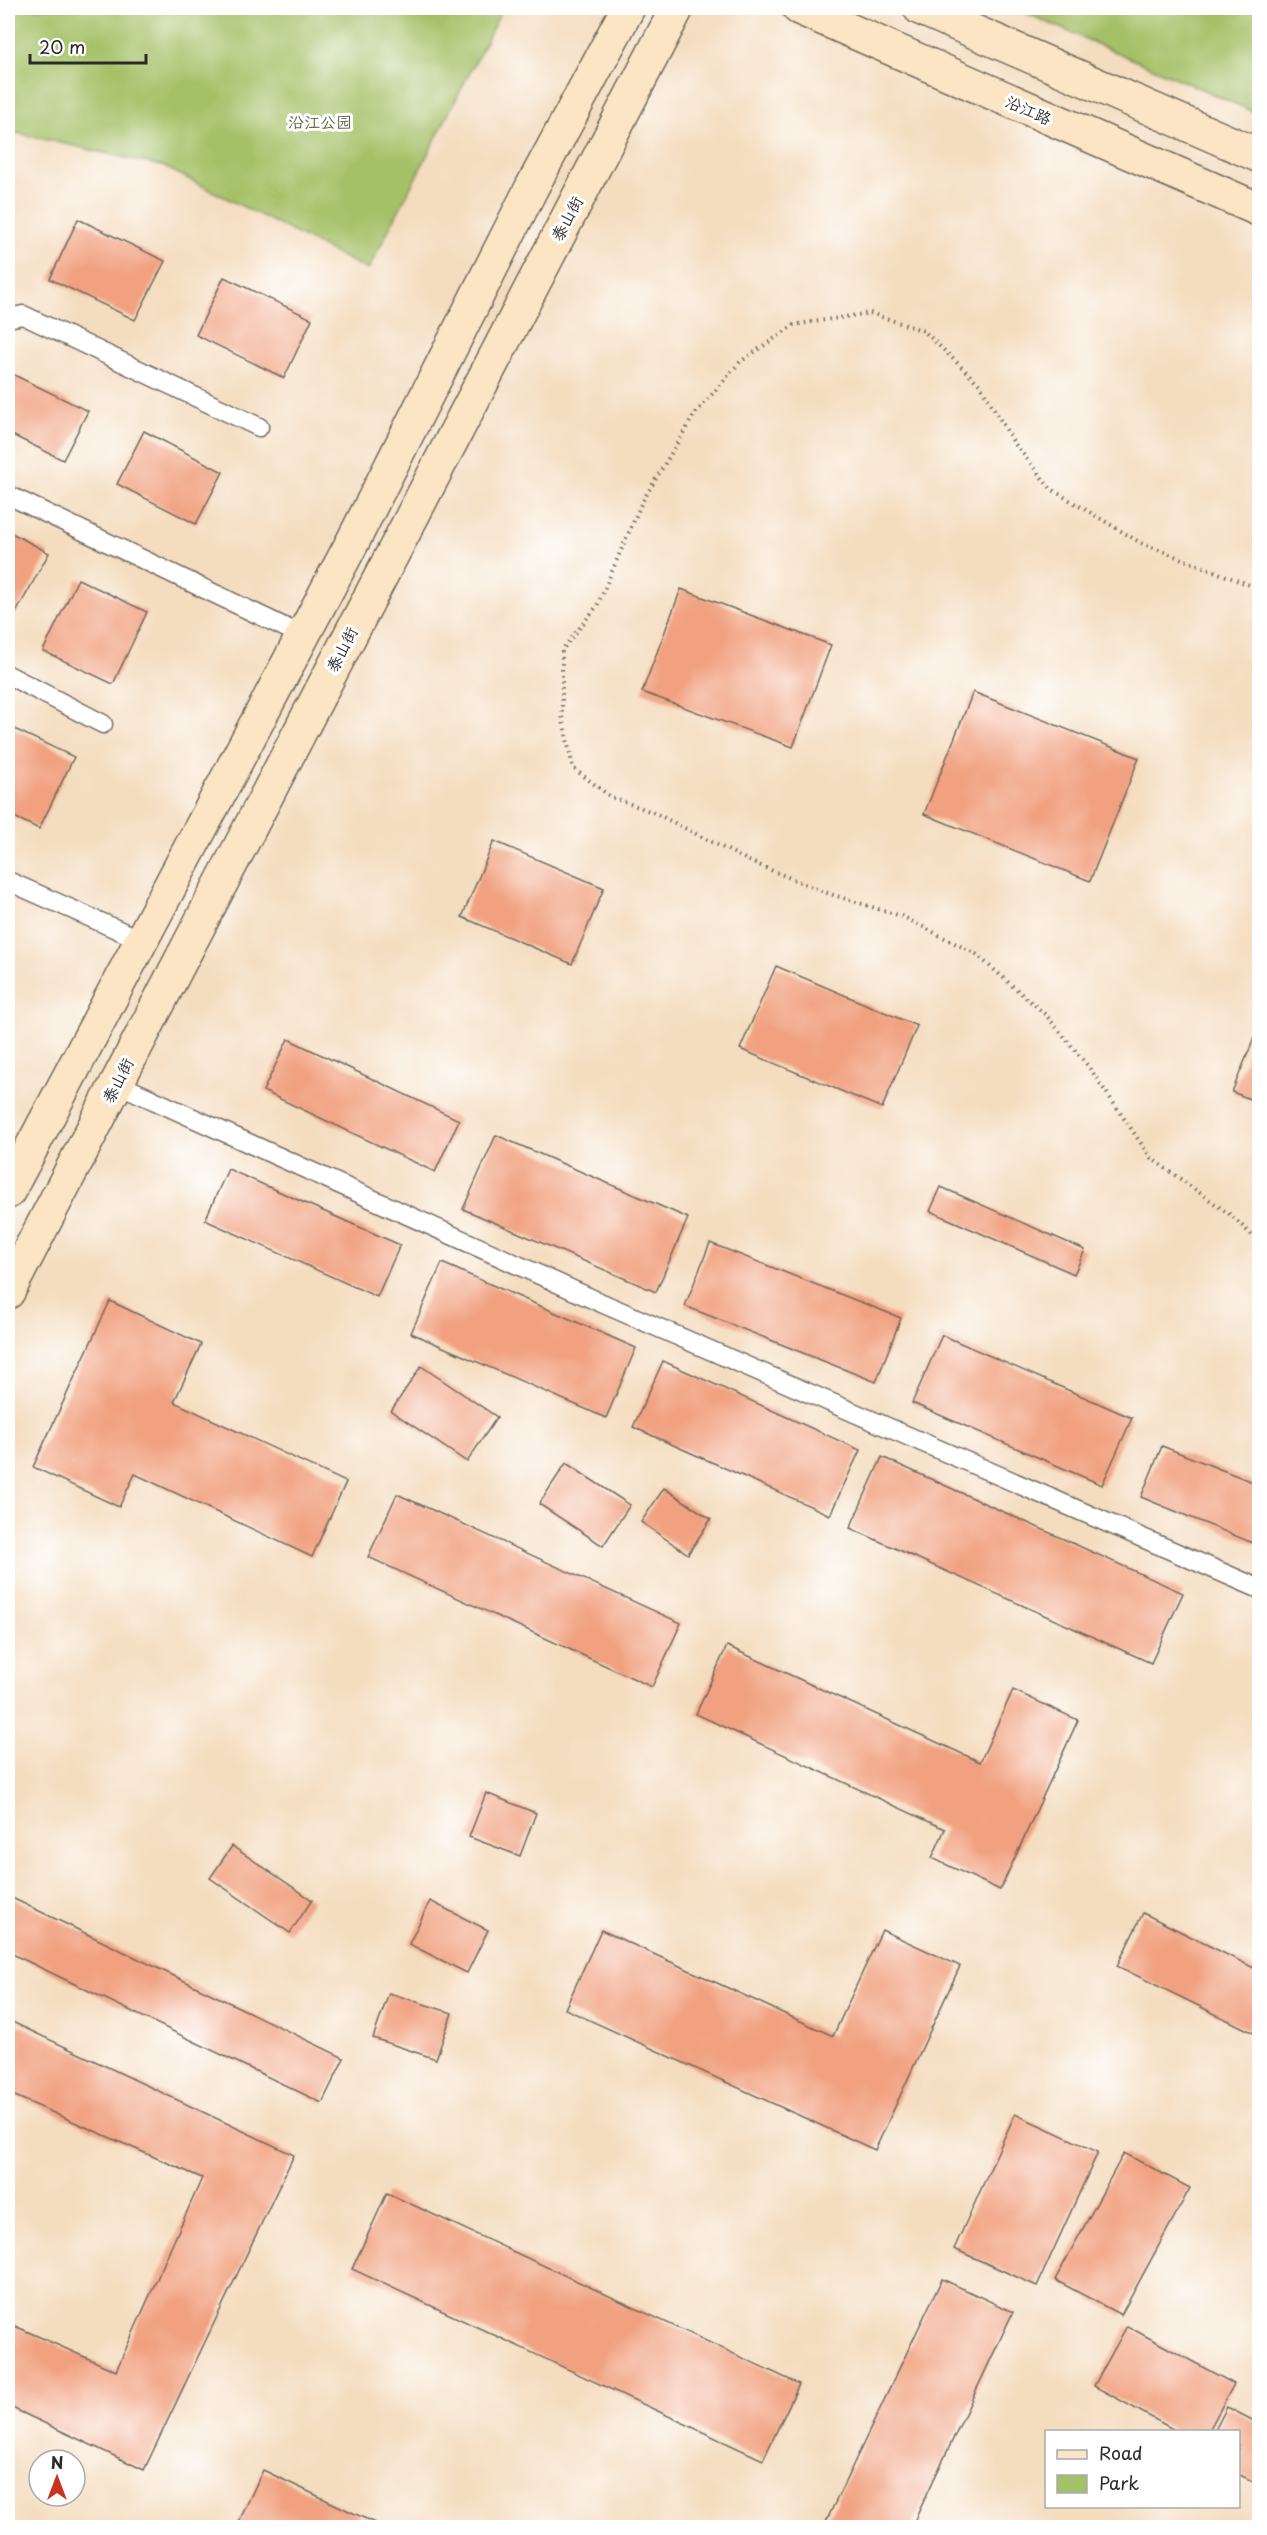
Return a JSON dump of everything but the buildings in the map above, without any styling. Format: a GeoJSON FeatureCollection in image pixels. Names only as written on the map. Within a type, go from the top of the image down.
{"type":"FeatureCollection","features":[{"type":"Feature","properties":{"kind":"main road"},"geometry":{"type":"LineString","coordinates":[[8,1192],[303,636],[532,187],[628,8]]}},
{"type":"Feature","properties":{"kind":"main road","name":"泰山街"},"geometry":{"type":"LineString","coordinates":[[8,1292],[677,8]]}},
{"type":"Feature","properties":{"kind":"main road","name":"沿江路"},"geometry":{"type":"LineString","coordinates":[[799,8],[1260,210]]}},
{"type":"Feature","properties":{"kind":"main road"},"geometry":{"type":"LineString","coordinates":[[920,8],[1260,156]]}},
{"type":"Feature","properties":{"kind":"lane"},"geometry":{"type":"LineString","coordinates":[[8,318],[23,315],[259,427]]}},
{"type":"Feature","properties":{"kind":"lane"},"geometry":{"type":"LineString","coordinates":[[8,495],[303,636]]}},
{"type":"Feature","properties":{"kind":"lane"},"geometry":{"type":"LineString","coordinates":[[8,675],[103,724]]}},
{"type":"Feature","properties":{"kind":"lane"},"geometry":{"type":"LineString","coordinates":[[8,881],[141,940]]}},
{"type":"Feature","properties":{"kind":"lane"},"geometry":{"type":"LineString","coordinates":[[116,1083],[597,1301],[1260,1589]]}},
{"type":"Feature","properties":{"kind":"path"},"geometry":{"type":"LineString","coordinates":[[1260,589],[1141,543],[1051,489],[1014,443],[980,385],[924,331],[870,313],[794,325],[732,370],[694,415],[642,502],[597,606],[562,650],[562,716],[573,768],[611,797],[655,813],[760,866],[824,892],[904,917],[976,954],[1046,1015],[1089,1067],[1151,1158],[1232,1216],[1260,1243]]}},
{"type":"Feature","properties":{"kind":"green space","name":"沿江公园"},"geometry":{"type":"Polygon","coordinates":[[[8,8],[503,8],[368,270],[165,167],[8,131],[8,8]]]}},
{"type":"Feature","properties":{"kind":"green space"},"geometry":{"type":"Polygon","coordinates":[[[1014,8],[1259,8],[1259,114],[1014,8]]]}}]}
